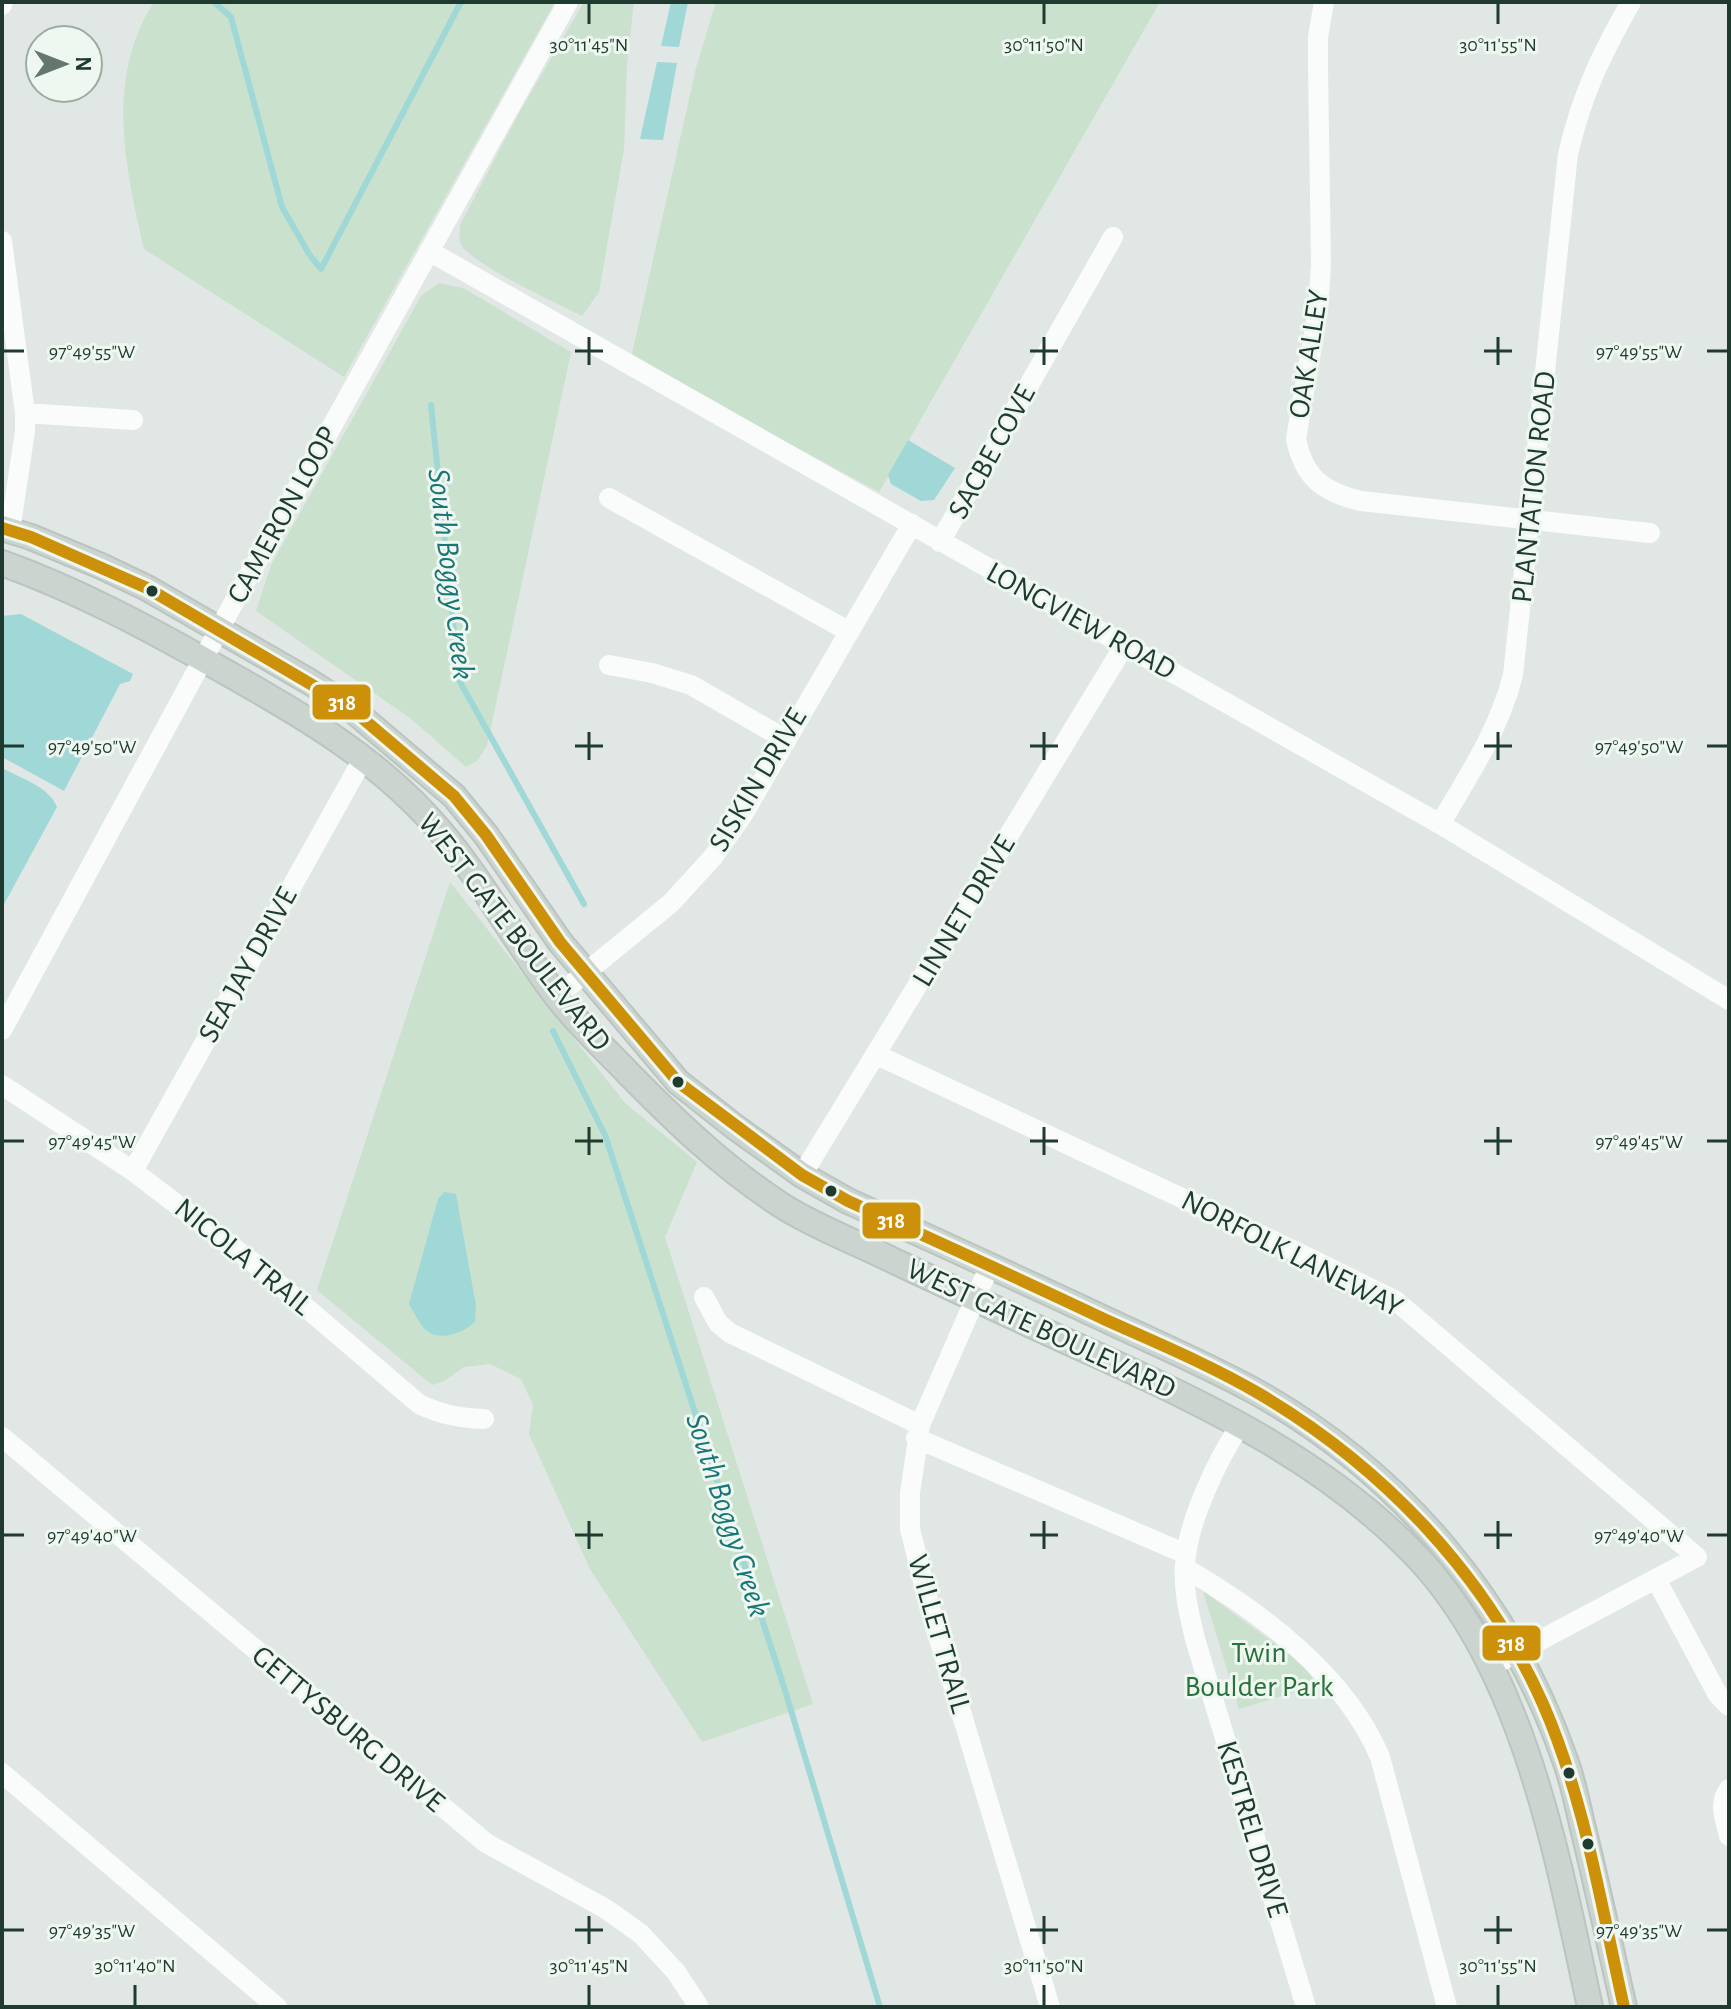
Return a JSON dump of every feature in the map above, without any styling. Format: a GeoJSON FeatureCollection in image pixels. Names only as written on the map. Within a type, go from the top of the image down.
{"type":"FeatureCollection","features":[{"type":"Feature","properties":{"kind":"main road","name":"WEST GATE BOULEVARD"},"geometry":{"type":"LineString","coordinates":[[6,530],[101,566],[219,629],[348,706],[454,796],[486,835],[585,973],[678,1082],[802,1175],[848,1201],[1230,1378],[1353,1456],[1387,1484],[1463,1567],[1517,1652],[1539,1696],[1566,1761],[1624,2007]]}},
{"type":"Feature","properties":{"kind":"main road","name":"WEST GATE BOULEVARD"},"geometry":{"type":"LineString","coordinates":[[2,563],[59,584],[291,708],[331,734],[400,789],[441,832],[557,996],[584,1028],[660,1106],[729,1168],[785,1208],[976,1300],[1215,1409],[1318,1472],[1388,1529],[1420,1559],[1471,1629],[1515,1725],[1554,1843],[1590,2007]]}},
{"type":"Feature","properties":{"kind":"street","name":"CAMERON LOOP"},"geometry":{"type":"LineString","coordinates":[[2,1030],[219,629],[568,2]]}},
{"type":"Feature","properties":{"kind":"street","name":"OAK ALLEY"},"geometry":{"type":"LineString","coordinates":[[1324,2],[1318,52],[1321,265],[1318,310],[1296,439],[1299,455],[1316,481],[1328,491],[1361,501],[1650,533]]}},
{"type":"Feature","properties":{"kind":"street","name":"PLANTATION ROAD"},"geometry":{"type":"LineString","coordinates":[[1440,824],[1491,739],[1507,699],[1517,653],[1568,154],[1578,110],[1601,54],[1631,2]]}},
{"type":"Feature","properties":{"kind":"street","name":"SACBE COVE"},"geometry":{"type":"LineString","coordinates":[[940,542],[1113,237]]}},
{"type":"Feature","properties":{"kind":"street"},"geometry":{"type":"LineString","coordinates":[[2,241],[25,413],[25,431],[6,530]]}},
{"type":"Feature","properties":{"kind":"street","name":"LONGVIEW ROAD"},"geometry":{"type":"LineString","coordinates":[[429,251],[1440,824],[1729,1000]]}},
{"type":"Feature","properties":{"kind":"street"},"geometry":{"type":"LineString","coordinates":[[25,413],[133,420]]}},
{"type":"Feature","properties":{"kind":"street"},"geometry":{"type":"LineString","coordinates":[[609,498],[848,631]]}},
{"type":"Feature","properties":{"kind":"street","name":"SISKIN DRIVE"},"geometry":{"type":"LineString","coordinates":[[557,996],[671,903],[713,857],[742,816],[912,524]]}},
{"type":"Feature","properties":{"kind":"street","name":"LINNET DRIVE"},"geometry":{"type":"LineString","coordinates":[[802,1175],[1124,646]]}},
{"type":"Feature","properties":{"kind":"street"},"geometry":{"type":"LineString","coordinates":[[609,665],[652,673],[691,685],[785,739]]}},
{"type":"Feature","properties":{"kind":"street","name":"SEA JAY DRIVE"},"geometry":{"type":"LineString","coordinates":[[133,1171],[363,759]]}},
{"type":"Feature","properties":{"kind":"street","name":"NORFOLK LANEWAY"},"geometry":{"type":"LineString","coordinates":[[877,1055],[1396,1301],[1697,1557],[1656,1579]]}},
{"type":"Feature","properties":{"kind":"street","name":"NICOLA TRAIL"},"geometry":{"type":"LineString","coordinates":[[2,1085],[133,1171],[255,1264],[419,1404],[440,1414],[484,1419]]}},
{"type":"Feature","properties":{"kind":"street","name":"WILLET TRAIL"},"geometry":{"type":"LineString","coordinates":[[990,1265],[918,1432],[910,1493],[910,1529],[1050,2007]]}},
{"type":"Feature","properties":{"kind":"street"},"geometry":{"type":"LineString","coordinates":[[704,1297],[718,1323],[730,1333],[918,1432],[1185,1561],[1277,1632],[1318,1669],[1364,1724],[1380,1757],[1447,2007]]}},
{"type":"Feature","properties":{"kind":"street","name":"KESTREL DRIVE"},"geometry":{"type":"LineString","coordinates":[[1241,1424],[1210,1485],[1191,1533],[1185,1561],[1185,1592],[1195,1639],[1306,2007]]}},
{"type":"Feature","properties":{"kind":"street","name":"GETTYSBURG DRIVE"},"geometry":{"type":"LineString","coordinates":[[2,1437],[475,1835],[606,1909],[641,1934],[676,1972],[699,2007]]}},
{"type":"Feature","properties":{"kind":"street"},"geometry":{"type":"LineString","coordinates":[[1490,1667],[1656,1579],[1718,1695],[1729,1706]]}},
{"type":"Feature","properties":{"kind":"street"},"geometry":{"type":"LineString","coordinates":[[2,1773],[277,2007]]}},
{"type":"Feature","properties":{"kind":"street"},"geometry":{"type":"LineString","coordinates":[[1729,1789],[1722,1806],[1729,1836]]}},
{"type":"Feature","properties":{"kind":"green space"},"geometry":{"type":"Polygon","coordinates":[[[154,2],[555,2],[344,377],[144,249],[126,155],[124,92],[129,61],[139,31],[154,2]]]}},
{"type":"Feature","properties":{"kind":"green space"},"geometry":{"type":"Polygon","coordinates":[[[584,2],[634,2],[627,64],[624,149],[599,292],[582,316],[480,262],[461,244],[460,225],[518,115],[584,2]]]}},
{"type":"Feature","properties":{"kind":"green space"},"geometry":{"type":"Polygon","coordinates":[[[716,2],[1160,2],[879,492],[631,358],[696,68],[716,2]]]}},
{"type":"Feature","properties":{"kind":"green space"},"geometry":{"type":"Polygon","coordinates":[[[439,283],[463,288],[571,352],[487,746],[477,761],[466,767],[410,718],[256,611],[271,565],[421,296],[439,283]]]}},
{"type":"Feature","properties":{"kind":"green space"},"geometry":{"type":"Polygon","coordinates":[[[450,882],[625,1103],[697,1162],[665,1237],[813,1704],[702,1742],[590,1569],[529,1434],[533,1405],[521,1379],[490,1364],[464,1367],[432,1385],[317,1290],[450,882]]]}},
{"type":"Feature","properties":{"kind":"green space","name":"Twin Boulder Park"},"geometry":{"type":"Polygon","coordinates":[[[1203,1591],[1300,1662],[1318,1685],[1239,1709],[1203,1591]]]}},
{"type":"Feature","properties":{"kind":"water"},"geometry":{"type":"Polygon","coordinates":[[[671,2],[688,2],[679,47],[661,46],[671,2]]]}},
{"type":"Feature","properties":{"kind":"water"},"geometry":{"type":"Polygon","coordinates":[[[657,62],[677,63],[663,140],[640,139],[657,62]]]}},
{"type":"Feature","properties":{"kind":"water"},"geometry":{"type":"Polygon","coordinates":[[[908,440],[955,468],[934,500],[921,501],[891,484],[888,475],[908,440]]]}},
{"type":"Feature","properties":{"kind":"water"},"geometry":{"type":"Polygon","coordinates":[[[21,614],[133,674],[130,681],[120,684],[64,791],[2,757],[2,616],[21,614]]]}},
{"type":"Feature","properties":{"kind":"water"},"geometry":{"type":"Polygon","coordinates":[[[2,768],[41,789],[57,807],[2,908],[2,768]]]}},
{"type":"Feature","properties":{"kind":"water"},"geometry":{"type":"Polygon","coordinates":[[[444,1192],[456,1194],[476,1306],[475,1322],[459,1332],[439,1336],[424,1329],[409,1304],[438,1199],[444,1192]]]}},
{"type":"Feature","properties":{"kind":"waterway","name":"South Boggy Creek"},"geometry":{"type":"LineString","coordinates":[[214,2],[231,17],[282,207],[321,269],[461,2]]}},
{"type":"Feature","properties":{"kind":"waterway","name":"South Boggy Creek"},"geometry":{"type":"LineString","coordinates":[[431,405],[459,680],[584,904]]}},
{"type":"Feature","properties":{"kind":"waterway","name":"South Boggy Creek"},"geometry":{"type":"LineString","coordinates":[[553,1031],[605,1135],[784,1687],[880,2007]]}},
{"type":"Feature","properties":{"kind":"transit line","name":"318"},"geometry":{"type":"LineString","coordinates":[[2,528],[31,537],[147,588],[348,706],[454,796],[486,835],[560,942],[678,1082],[802,1175],[848,1201],[1240,1383],[1303,1422],[1387,1489],[1425,1526],[1460,1567],[1519,1656],[1543,1704],[1558,1740],[1581,1815],[1624,2007]]}}]}
